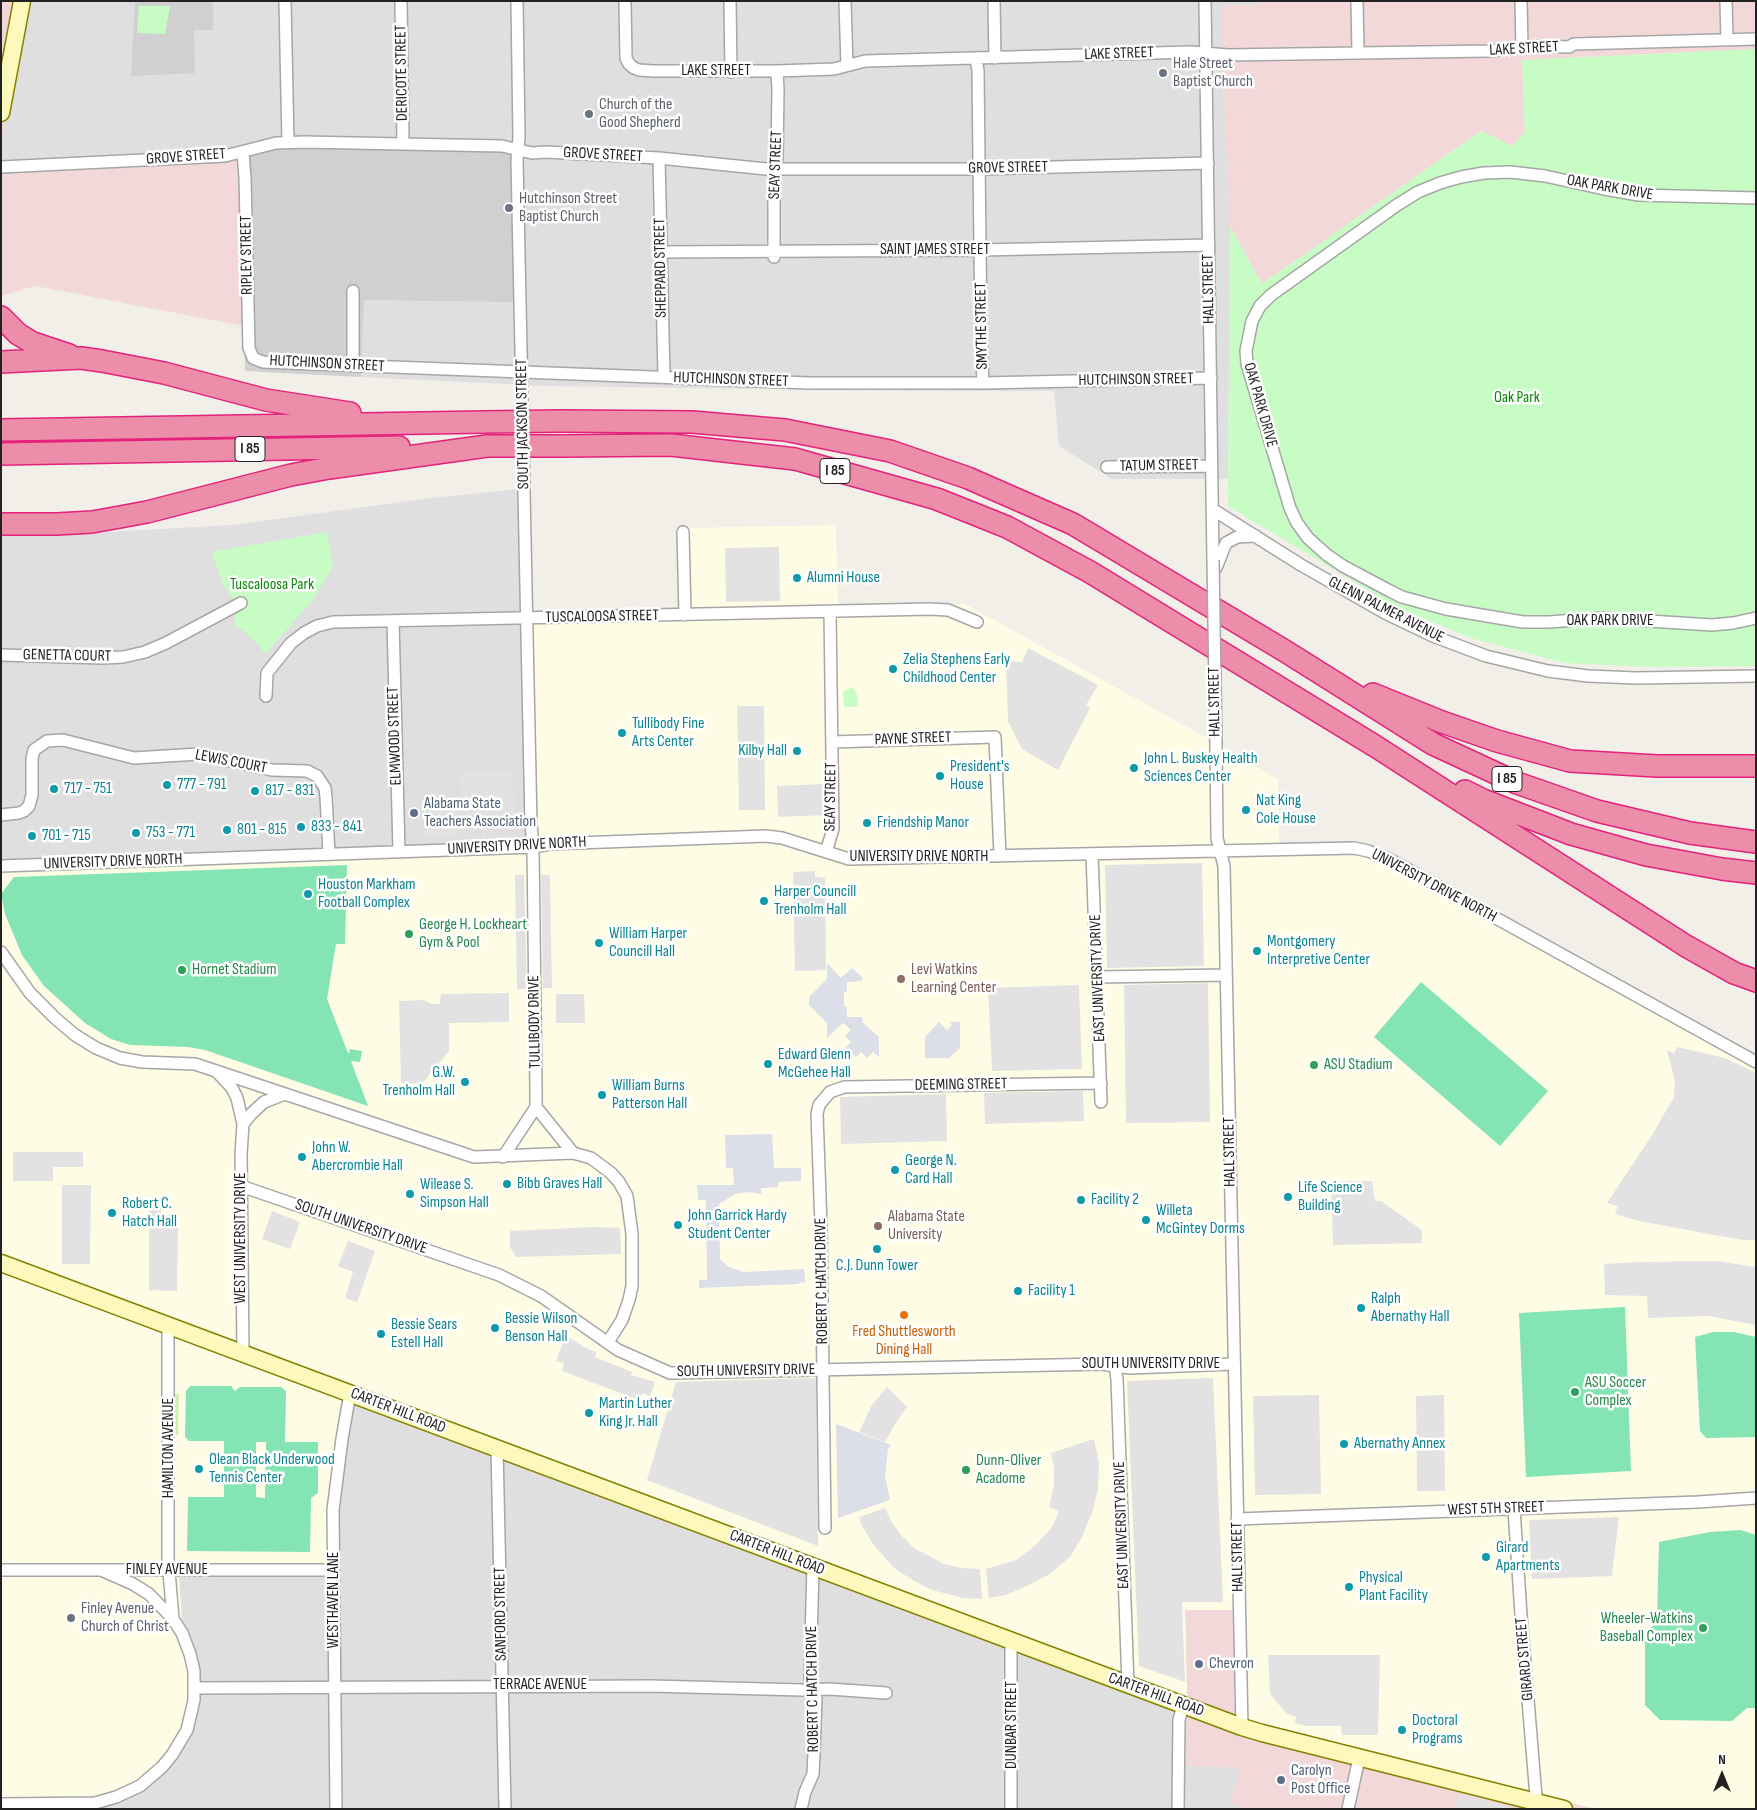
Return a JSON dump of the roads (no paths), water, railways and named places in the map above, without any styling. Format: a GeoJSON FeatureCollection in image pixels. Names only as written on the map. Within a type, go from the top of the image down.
{"type":"FeatureCollection","features":[{"type":"Feature","properties":{"kind":"highway"},"geometry":{"type":"LineString","coordinates":[[1,317],[18,334],[33,343],[82,358],[126,364],[266,400],[427,422]]}},
{"type":"Feature","properties":{"kind":"highway"},"geometry":{"type":"LineString","coordinates":[[1,362],[82,358]]}},
{"type":"Feature","properties":{"kind":"highway","name":"I 85"},"geometry":{"type":"LineString","coordinates":[[8,429],[427,422],[692,422],[786,430],[890,451],[968,478],[1073,524],[1285,651],[1433,744],[1516,784],[1597,811],[1690,832],[1756,842]]}},
{"type":"Feature","properties":{"kind":"highway","name":"I 85"},"geometry":{"type":"LineString","coordinates":[[8,453],[671,444],[786,458],[937,499],[1007,527],[1090,572],[1375,746],[1483,800],[1570,834],[1646,855],[1722,869],[1756,873]]}},
{"type":"Feature","properties":{"kind":"highway"},"geometry":{"type":"LineString","coordinates":[[1,524],[92,522],[147,512],[291,475],[486,446]]}},
{"type":"Feature","properties":{"kind":"highway"},"geometry":{"type":"LineString","coordinates":[[1,534],[23,524]]}},
{"type":"Feature","properties":{"kind":"highway"},"geometry":{"type":"LineString","coordinates":[[1285,651],[1367,691],[1442,722],[1497,741],[1570,761],[1657,766],[1756,766]]}},
{"type":"Feature","properties":{"kind":"highway"},"geometry":{"type":"LineString","coordinates":[[1375,746],[1686,946],[1734,973],[1756,981]]}},
{"type":"Feature","properties":{"kind":"main road"},"geometry":{"type":"LineString","coordinates":[[1,113],[7,50],[22,1]]}},
{"type":"Feature","properties":{"kind":"main road","name":"CARTER HILL ROAD"},"geometry":{"type":"LineString","coordinates":[[1,1263],[1242,1727],[1537,1806],[1564,1809]]}},
{"type":"Feature","properties":{"kind":"street"},"geometry":{"type":"LineString","coordinates":[[285,1],[288,142]]}},
{"type":"Feature","properties":{"kind":"street","name":"DERICOTE STREET"},"geometry":{"type":"LineString","coordinates":[[401,1],[402,144]]}},
{"type":"Feature","properties":{"kind":"street","name":"SOUTH JACKSON STREET"},"geometry":{"type":"LineString","coordinates":[[517,1],[521,372],[533,847]]}},
{"type":"Feature","properties":{"kind":"street","name":"LAKE STREET"},"geometry":{"type":"LineString","coordinates":[[625,1],[626,58],[634,68],[653,71],[732,72],[834,69],[865,61],[976,58],[1206,53],[1228,55],[1488,51],[1539,46],[1569,47],[1574,44],[1756,39]]}},
{"type":"Feature","properties":{"kind":"street"},"geometry":{"type":"LineString","coordinates":[[730,1],[732,72]]}},
{"type":"Feature","properties":{"kind":"street"},"geometry":{"type":"LineString","coordinates":[[845,1],[847,65]]}},
{"type":"Feature","properties":{"kind":"street"},"geometry":{"type":"LineString","coordinates":[[994,1],[995,58]]}},
{"type":"Feature","properties":{"kind":"street","name":"HALL STREET"},"geometry":{"type":"LineString","coordinates":[[1205,1],[1217,838],[1224,866],[1242,1727]]}},
{"type":"Feature","properties":{"kind":"street"},"geometry":{"type":"LineString","coordinates":[[1357,1],[1358,52]]}},
{"type":"Feature","properties":{"kind":"street"},"geometry":{"type":"LineString","coordinates":[[1521,1],[1522,48]]}},
{"type":"Feature","properties":{"kind":"street"},"geometry":{"type":"LineString","coordinates":[[1726,1],[1728,39]]}},
{"type":"Feature","properties":{"kind":"street","name":"SMYTHE STREET"},"geometry":{"type":"LineString","coordinates":[[976,58],[978,71],[983,383]]}},
{"type":"Feature","properties":{"kind":"street","name":"SEAY STREET"},"geometry":{"type":"LineString","coordinates":[[774,255],[777,71]]}},
{"type":"Feature","properties":{"kind":"street","name":"GROVE STREET"},"geometry":{"type":"LineString","coordinates":[[1,167],[225,156],[276,143],[288,142],[502,146],[532,153],[546,152],[659,158],[775,169],[980,169],[1208,163]]}},
{"type":"Feature","properties":{"kind":"street","name":"RIPLEY STREET"},"geometry":{"type":"LineString","coordinates":[[243,152],[246,178],[249,348],[253,358]]}},
{"type":"Feature","properties":{"kind":"street","name":"SHEPPARD STREET"},"geometry":{"type":"LineString","coordinates":[[659,158],[664,377]]}},
{"type":"Feature","properties":{"kind":"street","name":"OAK PARK DRIVE"},"geometry":{"type":"LineString","coordinates":[[1756,198],[1639,195],[1545,176],[1510,172],[1477,174],[1440,183],[1418,192],[1397,205],[1271,295],[1260,306],[1252,321],[1246,351],[1247,364],[1287,499],[1297,522],[1308,538],[1327,555],[1343,566],[1390,591],[1402,597],[1446,608],[1523,622],[1602,618],[1712,625],[1756,618]]}},
{"type":"Feature","properties":{"kind":"street","name":"SAINT JAMES STREET"},"geometry":{"type":"LineString","coordinates":[[661,252],[774,255],[1209,245]]}},
{"type":"Feature","properties":{"kind":"street"},"geometry":{"type":"LineString","coordinates":[[352,291],[353,365]]}},
{"type":"Feature","properties":{"kind":"street","name":"HUTCHINSON STREET"},"geometry":{"type":"LineString","coordinates":[[253,358],[263,362],[809,383],[983,383],[1210,378]]}},
{"type":"Feature","properties":{"kind":"street","name":"TATUM STREET"},"geometry":{"type":"LineString","coordinates":[[1106,467],[1211,466]]}},
{"type":"Feature","properties":{"kind":"street","name":"GLENN PALMER AVENUE"},"geometry":{"type":"LineString","coordinates":[[1212,508],[1300,564],[1385,613],[1433,636],[1486,656],[1548,671],[1588,676],[1636,678],[1756,676]]}},
{"type":"Feature","properties":{"kind":"street"},"geometry":{"type":"LineString","coordinates":[[683,532],[685,615]]}},
{"type":"Feature","properties":{"kind":"street","name":"HALL STREET"},"geometry":{"type":"LineString","coordinates":[[1213,577],[1226,542],[1237,537],[1256,536]]}},
{"type":"Feature","properties":{"kind":"street","name":"GENETTA COURT"},"geometry":{"type":"LineString","coordinates":[[1,656],[123,657],[145,652],[166,643],[241,603]]}},
{"type":"Feature","properties":{"kind":"street","name":"TUSCALOOSA STREET"},"geometry":{"type":"LineString","coordinates":[[266,696],[267,674],[291,643],[317,626],[333,622],[948,610],[977,622]]}},
{"type":"Feature","properties":{"kind":"street"},"geometry":{"type":"LineString","coordinates":[[830,612],[832,742]]}},
{"type":"Feature","properties":{"kind":"street","name":"ELMWOOD STREET"},"geometry":{"type":"LineString","coordinates":[[393,621],[399,851]]}},
{"type":"Feature","properties":{"kind":"street","name":"PAYNE STREET"},"geometry":{"type":"LineString","coordinates":[[832,742],[995,737],[1000,856]]}},
{"type":"Feature","properties":{"kind":"street","name":"LEWIS COURT"},"geometry":{"type":"LineString","coordinates":[[1,815],[19,813],[29,806],[32,795],[32,759],[34,750],[47,741],[63,740],[134,758],[198,754],[272,770],[307,771],[317,776],[325,788],[329,854]]}},
{"type":"Feature","properties":{"kind":"street","name":"SEAY STREET"},"geometry":{"type":"LineString","coordinates":[[826,852],[833,829],[832,742]]}},
{"type":"Feature","properties":{"kind":"street","name":"UNIVERSITY DRIVE NORTH"},"geometry":{"type":"LineString","coordinates":[[1,866],[533,847],[550,844],[766,836],[782,838],[848,859],[1354,848],[1391,860],[1756,1062]]}},
{"type":"Feature","properties":{"kind":"street","name":"TULLIBODY DRIVE"},"geometry":{"type":"LineString","coordinates":[[533,847],[536,1107]]}},
{"type":"Feature","properties":{"kind":"street","name":"EAST UNIVERSITY DRIVE"},"geometry":{"type":"LineString","coordinates":[[1092,854],[1098,977],[1101,1102]]}},
{"type":"Feature","properties":{"kind":"street"},"geometry":{"type":"LineString","coordinates":[[1,952],[30,992],[55,1018],[96,1048],[132,1061],[195,1064],[474,1157],[572,1153],[591,1158],[611,1173],[624,1190],[629,1206],[632,1234],[632,1286],[629,1300],[622,1320],[608,1342]]}},
{"type":"Feature","properties":{"kind":"street"},"geometry":{"type":"LineString","coordinates":[[1098,977],[1226,975]]}},
{"type":"Feature","properties":{"kind":"street","name":"WEST UNIVERSITY DRIVE"},"geometry":{"type":"LineString","coordinates":[[217,1072],[232,1088],[237,1098],[243,1124],[241,1137],[243,1352]]}},
{"type":"Feature","properties":{"kind":"street","name":"DEEMING STREET"},"geometry":{"type":"LineString","coordinates":[[824,1097],[835,1089],[844,1087],[1101,1083]]}},
{"type":"Feature","properties":{"kind":"street"},"geometry":{"type":"LineString","coordinates":[[243,1124],[264,1102],[285,1094]]}},
{"type":"Feature","properties":{"kind":"street","name":"ROBERT C HATCH DRIVE"},"geometry":{"type":"LineString","coordinates":[[824,1097],[817,1114],[824,1369],[824,1528]]}},
{"type":"Feature","properties":{"kind":"street"},"geometry":{"type":"LineString","coordinates":[[503,1157],[536,1107],[572,1153]]}},
{"type":"Feature","properties":{"kind":"street","name":"SOUTH UNIVERSITY DRIVE"},"geometry":{"type":"LineString","coordinates":[[241,1186],[499,1275],[541,1296],[628,1355],[670,1373],[1102,1364],[1130,1368],[1233,1364]]}},
{"type":"Feature","properties":{"kind":"street","name":"HAMILTON AVENUE"},"geometry":{"type":"LineString","coordinates":[[168,1326],[170,1570],[173,1619]]}},
{"type":"Feature","properties":{"kind":"street","name":"EAST UNIVERSITY DRIVE"},"geometry":{"type":"LineString","coordinates":[[1115,1366],[1128,1685]]}},
{"type":"Feature","properties":{"kind":"street","name":"WESTHAVEN LANE"},"geometry":{"type":"LineString","coordinates":[[336,1809],[333,1510],[350,1393]]}},
{"type":"Feature","properties":{"kind":"street","name":"SANFORD STREET"},"geometry":{"type":"LineString","coordinates":[[498,1448],[504,1809]]}},
{"type":"Feature","properties":{"kind":"street","name":"WEST 5TH STREET"},"geometry":{"type":"LineString","coordinates":[[1237,1519],[1756,1498]]}},
{"type":"Feature","properties":{"kind":"street","name":"GIRARD STREET"},"geometry":{"type":"LineString","coordinates":[[1514,1509],[1537,1806]]}},
{"type":"Feature","properties":{"kind":"street","name":"ROBERT C HATCH DRIVE"},"geometry":{"type":"LineString","coordinates":[[801,1809],[805,1792],[814,1770],[816,1699],[810,1678],[813,1567]]}},
{"type":"Feature","properties":{"kind":"street","name":"FINLEY AVENUE"},"geometry":{"type":"LineString","coordinates":[[1,1570],[334,1570]]}},
{"type":"Feature","properties":{"kind":"street"},"geometry":{"type":"LineString","coordinates":[[1,1804],[95,1803],[116,1797],[140,1786],[162,1767],[181,1742],[190,1718],[194,1700],[194,1671],[182,1633],[173,1619],[149,1594],[133,1584],[101,1570]]}},
{"type":"Feature","properties":{"kind":"street","name":"DUNBAR STREET"},"geometry":{"type":"LineString","coordinates":[[1011,1640],[1011,1809]]}},
{"type":"Feature","properties":{"kind":"street","name":"TERRACE AVENUE"},"geometry":{"type":"LineString","coordinates":[[194,1688],[502,1685],[651,1686],[813,1689],[886,1693]]}},
{"type":"Feature","properties":{"kind":"street"},"geometry":{"type":"LineString","coordinates":[[1178,1809],[1179,1720],[1183,1705]]}},
{"type":"Feature","properties":{"kind":"street"},"geometry":{"type":"LineString","coordinates":[[1348,1809],[1359,1758]]}},
{"type":"Feature","properties":{"kind":"place","name":"Hale Street Baptist Church"},"geometry":{"type":"Point","coordinates":[1163,73]}},
{"type":"Feature","properties":{"kind":"place","name":"Church of the Good Shepherd"},"geometry":{"type":"Point","coordinates":[589,114]}},
{"type":"Feature","properties":{"kind":"place","name":"Hutchinson Street Baptist Church"},"geometry":{"type":"Point","coordinates":[509,208]}},
{"type":"Feature","properties":{"kind":"place","name":"Alumni House"},"geometry":{"type":"Point","coordinates":[797,578]}},
{"type":"Feature","properties":{"kind":"place","name":"Zelia Stephens Early Childhood Center"},"geometry":{"type":"Point","coordinates":[893,669]}},
{"type":"Feature","properties":{"kind":"place","name":"Tullibody Fine Arts Center"},"geometry":{"type":"Point","coordinates":[622,733]}},
{"type":"Feature","properties":{"kind":"place","name":"Kilby Hall"},"geometry":{"type":"Point","coordinates":[797,751]}},
{"type":"Feature","properties":{"kind":"place","name":"John L. Buskey Health Sciences Center"},"geometry":{"type":"Point","coordinates":[1134,768]}},
{"type":"Feature","properties":{"kind":"place","name":"President's House"},"geometry":{"type":"Point","coordinates":[940,776]}},
{"type":"Feature","properties":{"kind":"place","name":"777 - 791"},"geometry":{"type":"Point","coordinates":[167,785]}},
{"type":"Feature","properties":{"kind":"place","name":"717 - 751"},"geometry":{"type":"Point","coordinates":[54,789]}},
{"type":"Feature","properties":{"kind":"place","name":"817 - 831"},"geometry":{"type":"Point","coordinates":[255,791]}},
{"type":"Feature","properties":{"kind":"place","name":"Nat King Cole House"},"geometry":{"type":"Point","coordinates":[1246,810]}},
{"type":"Feature","properties":{"kind":"place","name":"Alabama State Teachers Association"},"geometry":{"type":"Point","coordinates":[414,813]}},
{"type":"Feature","properties":{"kind":"place","name":"Friendship Manor"},"geometry":{"type":"Point","coordinates":[867,823]}},
{"type":"Feature","properties":{"kind":"place","name":"833 - 841"},"geometry":{"type":"Point","coordinates":[301,827]}},
{"type":"Feature","properties":{"kind":"place","name":"801 - 815"},"geometry":{"type":"Point","coordinates":[227,830]}},
{"type":"Feature","properties":{"kind":"place","name":"753 - 771"},"geometry":{"type":"Point","coordinates":[136,833]}},
{"type":"Feature","properties":{"kind":"place","name":"701 - 715"},"geometry":{"type":"Point","coordinates":[32,836]}},
{"type":"Feature","properties":{"kind":"place","name":"Houston Markham Football Complex"},"geometry":{"type":"Point","coordinates":[308,894]}},
{"type":"Feature","properties":{"kind":"place","name":"Harper Councill Trenholm Hall"},"geometry":{"type":"Point","coordinates":[764,901]}},
{"type":"Feature","properties":{"kind":"place","name":"George H. Lockheart Gym & Pool"},"geometry":{"type":"Point","coordinates":[409,934]}},
{"type":"Feature","properties":{"kind":"place","name":"William Harper Councill Hall"},"geometry":{"type":"Point","coordinates":[599,943]}},
{"type":"Feature","properties":{"kind":"place","name":"Montgomery Interpretive Center"},"geometry":{"type":"Point","coordinates":[1257,951]}},
{"type":"Feature","properties":{"kind":"place","name":"Hornet Stadium"},"geometry":{"type":"Point","coordinates":[182,970]}},
{"type":"Feature","properties":{"kind":"place","name":"Levi Watkins Learning Center"},"geometry":{"type":"Point","coordinates":[901,979]}},
{"type":"Feature","properties":{"kind":"place","name":"Edward Glenn McGehee Hall"},"geometry":{"type":"Point","coordinates":[768,1064]}},
{"type":"Feature","properties":{"kind":"place","name":"ASU Stadium"},"geometry":{"type":"Point","coordinates":[1314,1065]}},
{"type":"Feature","properties":{"kind":"place","name":"G.W. Trenholm Hall"},"geometry":{"type":"Point","coordinates":[465,1082]}},
{"type":"Feature","properties":{"kind":"place","name":"William Burns Patterson Hall"},"geometry":{"type":"Point","coordinates":[602,1095]}},
{"type":"Feature","properties":{"kind":"place","name":"John W. Abercrombie Hall"},"geometry":{"type":"Point","coordinates":[302,1157]}},
{"type":"Feature","properties":{"kind":"place","name":"George N. Card Hall"},"geometry":{"type":"Point","coordinates":[895,1170]}},
{"type":"Feature","properties":{"kind":"place","name":"Bibb Graves Hall"},"geometry":{"type":"Point","coordinates":[507,1184]}},
{"type":"Feature","properties":{"kind":"place","name":"Wilease S. Simpson Hall"},"geometry":{"type":"Point","coordinates":[410,1194]}},
{"type":"Feature","properties":{"kind":"place","name":"Life Science Building"},"geometry":{"type":"Point","coordinates":[1288,1197]}},
{"type":"Feature","properties":{"kind":"place","name":"Facility 2"},"geometry":{"type":"Point","coordinates":[1081,1200]}},
{"type":"Feature","properties":{"kind":"place","name":"Robert C. Hatch Hall"},"geometry":{"type":"Point","coordinates":[112,1213]}},
{"type":"Feature","properties":{"kind":"place","name":"Willeta McGintey Dorms"},"geometry":{"type":"Point","coordinates":[1146,1220]}},
{"type":"Feature","properties":{"kind":"place","name":"John Garrick Hardy Student Center"},"geometry":{"type":"Point","coordinates":[678,1225]}},
{"type":"Feature","properties":{"kind":"place","name":"Alabama State University"},"geometry":{"type":"Point","coordinates":[878,1226]}},
{"type":"Feature","properties":{"kind":"place","name":"C.J. Dunn Tower"},"geometry":{"type":"Point","coordinates":[877,1249]}},
{"type":"Feature","properties":{"kind":"place","name":"Facility 1"},"geometry":{"type":"Point","coordinates":[1018,1291]}},
{"type":"Feature","properties":{"kind":"place","name":"Ralph Abernathy Hall"},"geometry":{"type":"Point","coordinates":[1361,1308]}},
{"type":"Feature","properties":{"kind":"place","name":"Fred Shuttlesworth Dining Hall"},"geometry":{"type":"Point","coordinates":[904,1315]}},
{"type":"Feature","properties":{"kind":"place","name":"Bessie Wilson Benson Hall"},"geometry":{"type":"Point","coordinates":[495,1328]}},
{"type":"Feature","properties":{"kind":"place","name":"Bessie Sears Estell Hall"},"geometry":{"type":"Point","coordinates":[381,1334]}},
{"type":"Feature","properties":{"kind":"place","name":"ASU Soccer Complex"},"geometry":{"type":"Point","coordinates":[1575,1392]}},
{"type":"Feature","properties":{"kind":"place","name":"Martin Luther King Jr. Hall"},"geometry":{"type":"Point","coordinates":[589,1413]}},
{"type":"Feature","properties":{"kind":"place","name":"Abernathy Annex"},"geometry":{"type":"Point","coordinates":[1344,1444]}},
{"type":"Feature","properties":{"kind":"place","name":"Olean Black Underwood Tennis Center"},"geometry":{"type":"Point","coordinates":[199,1469]}},
{"type":"Feature","properties":{"kind":"place","name":"Dunn-Oliver Acadome"},"geometry":{"type":"Point","coordinates":[966,1470]}},
{"type":"Feature","properties":{"kind":"place","name":"Girard Apartments"},"geometry":{"type":"Point","coordinates":[1486,1557]}},
{"type":"Feature","properties":{"kind":"place","name":"Physical Plant Facility"},"geometry":{"type":"Point","coordinates":[1349,1587]}},
{"type":"Feature","properties":{"kind":"place","name":"Finley Avenue Church of Christ"},"geometry":{"type":"Point","coordinates":[71,1618]}},
{"type":"Feature","properties":{"kind":"place","name":"Wheeler-Watkins Baseball Complex"},"geometry":{"type":"Point","coordinates":[1703,1628]}},
{"type":"Feature","properties":{"kind":"place","name":"Chevron"},"geometry":{"type":"Point","coordinates":[1199,1664]}},
{"type":"Feature","properties":{"kind":"place","name":"Doctoral Programs"},"geometry":{"type":"Point","coordinates":[1402,1730]}},
{"type":"Feature","properties":{"kind":"place","name":"Carolyn Post Office"},"geometry":{"type":"Point","coordinates":[1281,1780]}},
{"type":"Feature","properties":{"kind":"park label","name":"Oak Park"},"geometry":{"type":"Point","coordinates":[1517,398]}},
{"type":"Feature","properties":{"kind":"park label","name":"Tuscaloosa Park"},"geometry":{"type":"Point","coordinates":[272,585]}}]}
